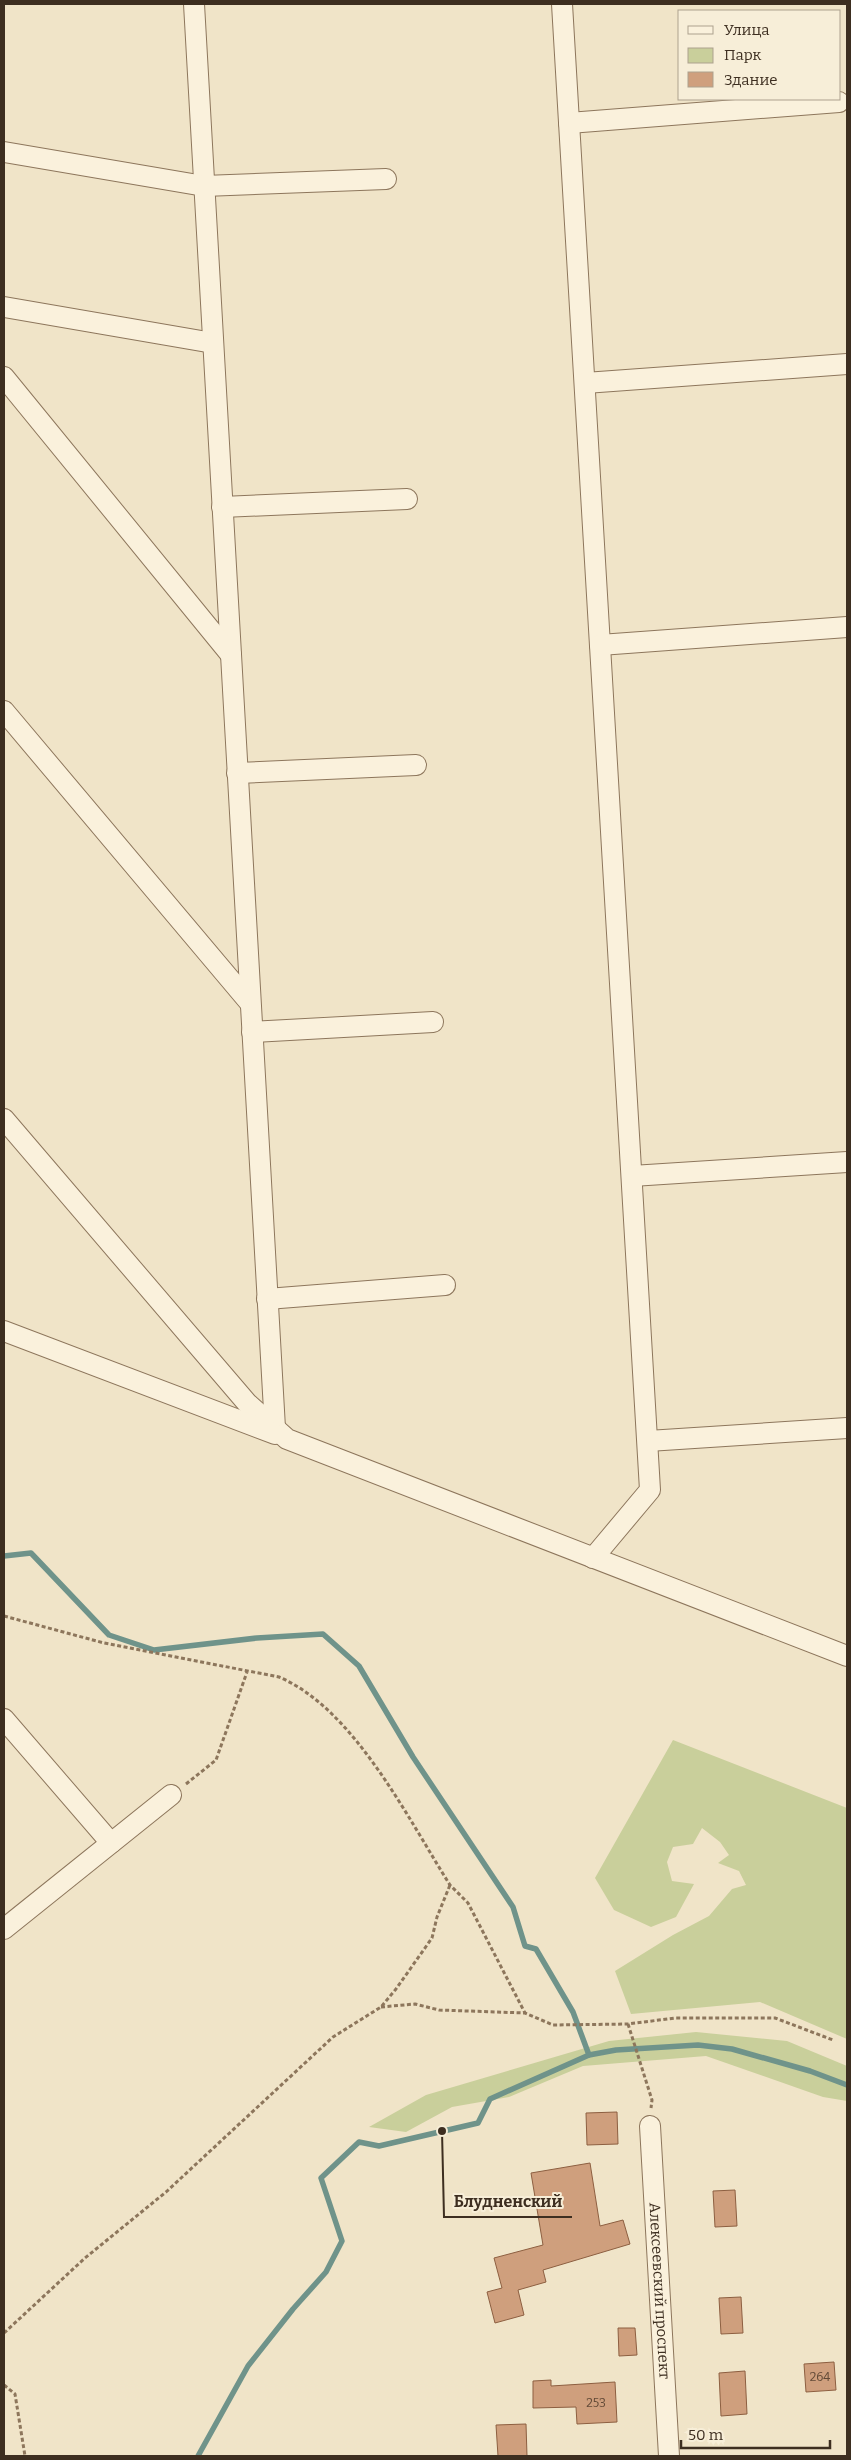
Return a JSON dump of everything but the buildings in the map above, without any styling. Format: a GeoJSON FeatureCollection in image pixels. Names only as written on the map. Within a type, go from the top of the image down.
{"type":"FeatureCollection","features":[{"type":"Feature","properties":{"kind":"street"},"geometry":{"type":"LineString","coordinates":[[194,4],[267,1300],[281,1433]]}},
{"type":"Feature","properties":{"kind":"street"},"geometry":{"type":"LineString","coordinates":[[562,4],[650,1490],[593,1558]]}},
{"type":"Feature","properties":{"kind":"street"},"geometry":{"type":"LineString","coordinates":[[569,123],[839,102]]}},
{"type":"Feature","properties":{"kind":"street"},"geometry":{"type":"LineString","coordinates":[[4,152],[204,186],[386,179]]}},
{"type":"Feature","properties":{"kind":"street"},"geometry":{"type":"LineString","coordinates":[[4,308],[213,343]]}},
{"type":"Feature","properties":{"kind":"street"},"geometry":{"type":"LineString","coordinates":[[585,383],[847,364]]}},
{"type":"Feature","properties":{"kind":"street"},"geometry":{"type":"LineString","coordinates":[[4,377],[231,655]]}},
{"type":"Feature","properties":{"kind":"street"},"geometry":{"type":"LineString","coordinates":[[222,506],[407,499]]}},
{"type":"Feature","properties":{"kind":"street"},"geometry":{"type":"LineString","coordinates":[[600,645],[847,627]]}},
{"type":"Feature","properties":{"kind":"street"},"geometry":{"type":"LineString","coordinates":[[4,711],[250,1003]]}},
{"type":"Feature","properties":{"kind":"street"},"geometry":{"type":"LineString","coordinates":[[237,773],[416,765]]}},
{"type":"Feature","properties":{"kind":"street"},"geometry":{"type":"LineString","coordinates":[[252,1032],[433,1022]]}},
{"type":"Feature","properties":{"kind":"street"},"geometry":{"type":"LineString","coordinates":[[4,1119],[247,1403],[281,1433]]}},
{"type":"Feature","properties":{"kind":"street"},"geometry":{"type":"LineString","coordinates":[[632,1176],[847,1162]]}},
{"type":"Feature","properties":{"kind":"street"},"geometry":{"type":"LineString","coordinates":[[267,1300],[445,1284]]}},
{"type":"Feature","properties":{"kind":"street"},"geometry":{"type":"LineString","coordinates":[[4,1331],[281,1433],[593,1558],[847,1656]]}},
{"type":"Feature","properties":{"kind":"street"},"geometry":{"type":"LineString","coordinates":[[648,1441],[847,1428]]}},
{"type":"Feature","properties":{"kind":"street"},"geometry":{"type":"LineString","coordinates":[[4,1719],[111,1843]]}},
{"type":"Feature","properties":{"kind":"street"},"geometry":{"type":"LineString","coordinates":[[4,1929],[172,1795]]}},
{"type":"Feature","properties":{"kind":"street","name":"Алексеевский проспект"},"geometry":{"type":"LineString","coordinates":[[650,2126],[669,2456]]}},
{"type":"Feature","properties":{"kind":"path"},"geometry":{"type":"LineString","coordinates":[[4,1616],[104,1642],[279,1677],[292,1682],[324,1705],[364,1751],[450,1885],[468,1903],[525,2013]]}},
{"type":"Feature","properties":{"kind":"path"},"geometry":{"type":"LineString","coordinates":[[172,1795],[216,1760],[247,1672]]}},
{"type":"Feature","properties":{"kind":"path"},"geometry":{"type":"LineString","coordinates":[[4,2333],[85,2258],[166,2192],[333,2037],[381,2007],[432,1938],[436,1916],[450,1885]]}},
{"type":"Feature","properties":{"kind":"path"},"geometry":{"type":"LineString","coordinates":[[381,2007],[415,2004],[439,2010],[525,2013],[553,2025],[628,2024],[675,2018],[775,2018],[833,2040]]}},
{"type":"Feature","properties":{"kind":"path"},"geometry":{"type":"LineString","coordinates":[[628,2024],[652,2100],[650,2126]]}},
{"type":"Feature","properties":{"kind":"path"},"geometry":{"type":"LineString","coordinates":[[4,2384],[15,2394],[24,2456]]}},
{"type":"Feature","properties":{"kind":"green space"},"geometry":{"type":"Polygon","coordinates":[[[673,1740],[847,1808],[847,2039],[760,2002],[631,2014],[615,1971],[673,1935],[709,1916],[732,1889],[746,1885],[739,1871],[718,1863],[729,1855],[720,1842],[702,1828],[693,1844],[673,1847],[667,1862],[672,1881],[694,1884],[676,1917],[651,1927],[614,1910],[595,1878],[673,1740]]]}},
{"type":"Feature","properties":{"kind":"green space"},"geometry":{"type":"Polygon","coordinates":[[[696,2032],[787,2041],[847,2066],[847,2101],[823,2097],[706,2056],[583,2066],[509,2097],[452,2107],[406,2132],[369,2127],[426,2095],[609,2041],[696,2032]]]}},
{"type":"Feature","properties":{"kind":"waterway"},"geometry":{"type":"LineString","coordinates":[[4,1556],[31,1553],[109,1635],[154,1650],[257,1638],[323,1634],[359,1666],[413,1757],[513,1907],[525,1946],[536,1949],[573,2012],[589,2055]]}},
{"type":"Feature","properties":{"kind":"waterway"},"geometry":{"type":"LineString","coordinates":[[198,2456],[248,2366],[293,2309],[326,2272],[342,2241],[321,2178],[359,2142],[379,2146],[478,2123],[490,2099],[589,2055],[616,2050],[698,2045],[732,2049],[810,2071],[847,2085]]}},
{"type":"Feature","properties":{"kind":"place","name":"Блудненский"},"geometry":{"type":"Point","coordinates":[442,2131]}}]}
